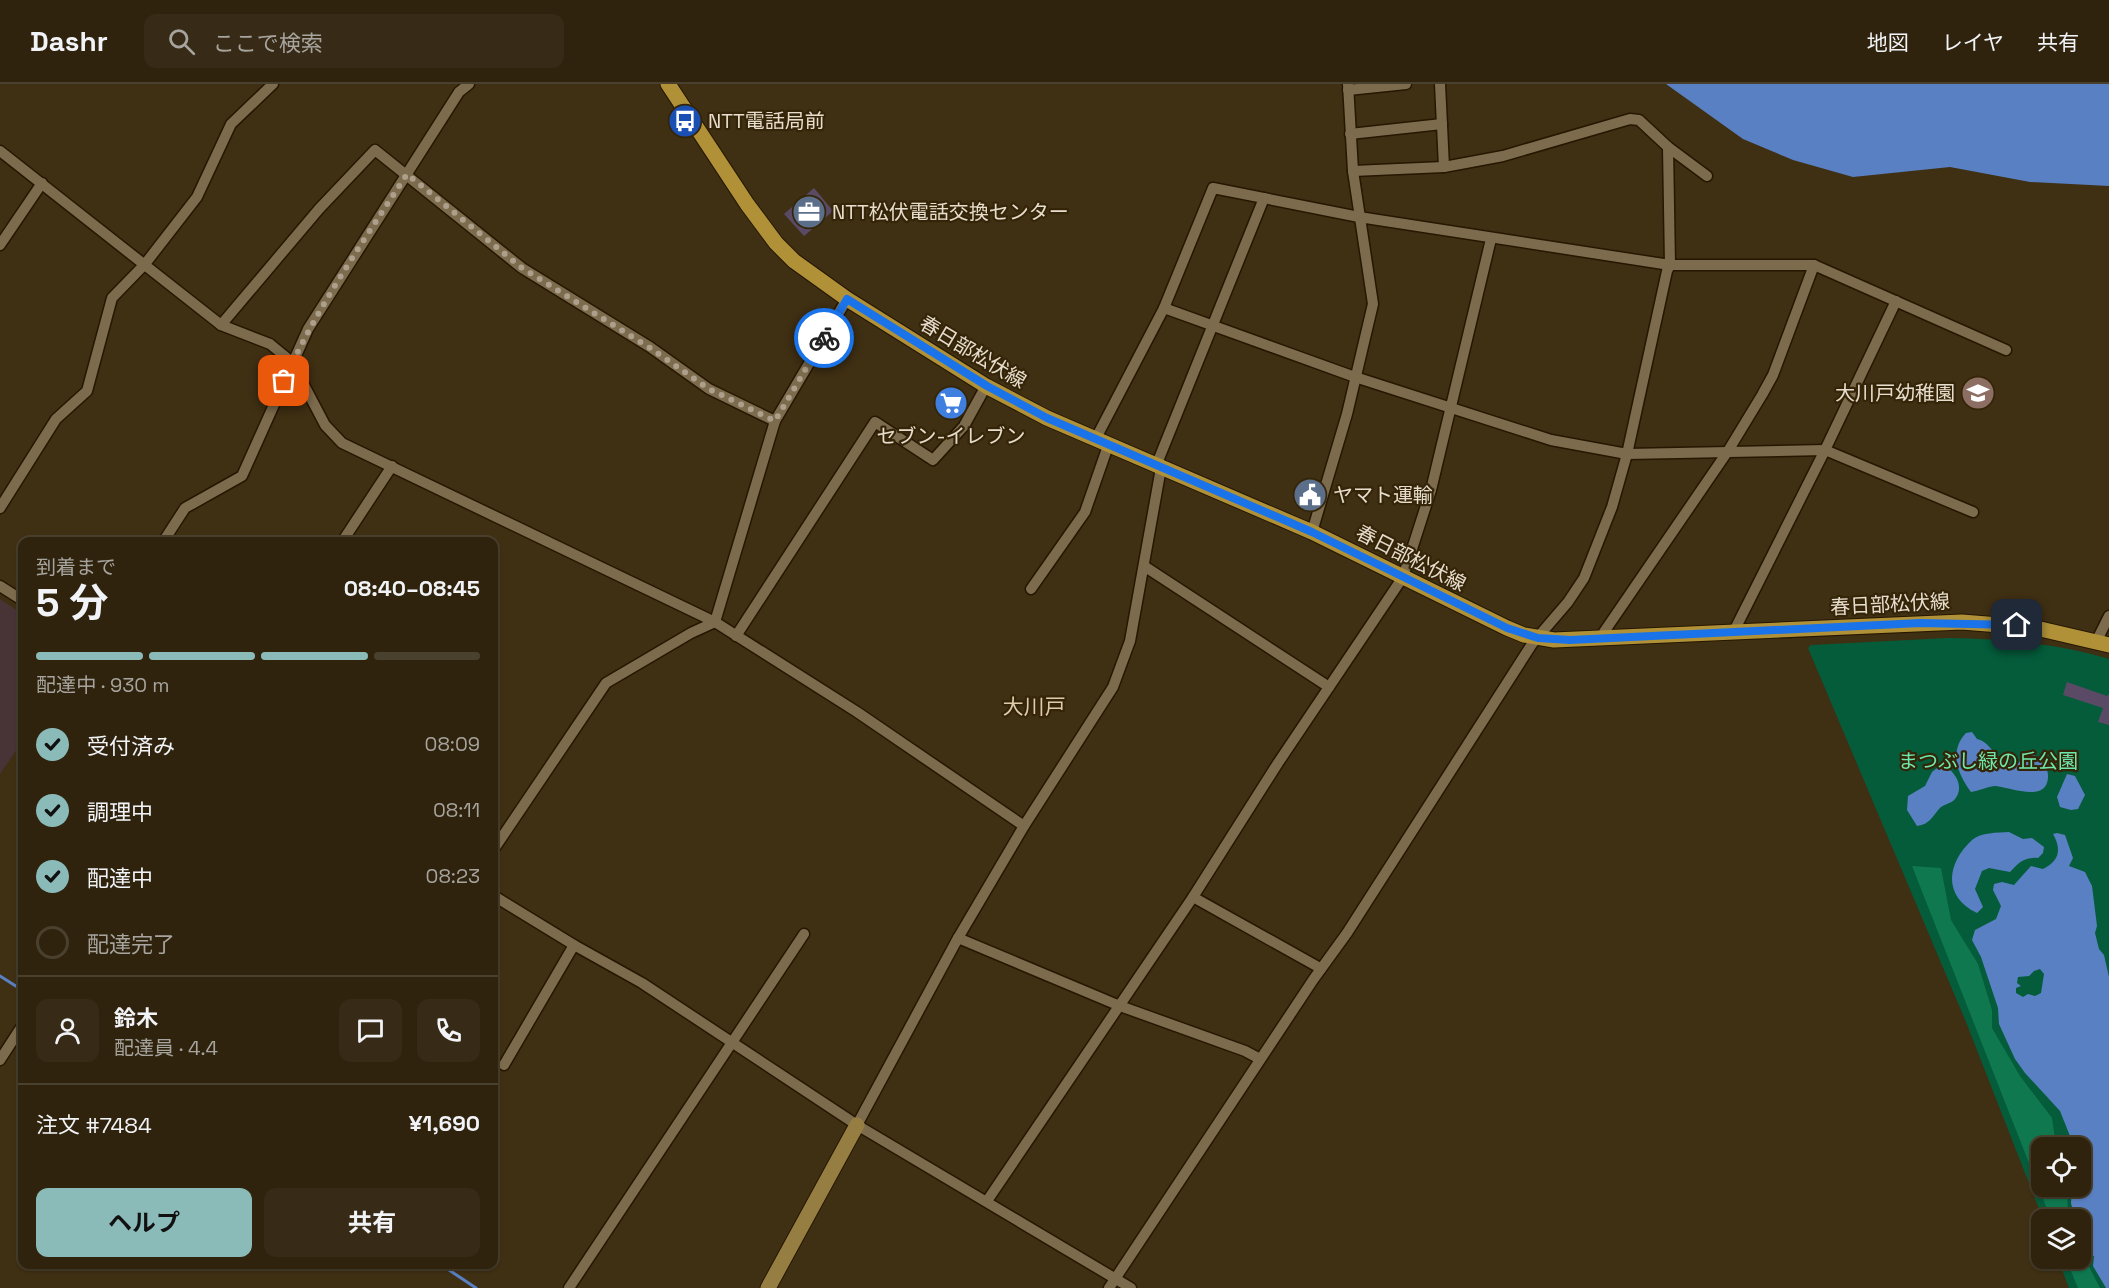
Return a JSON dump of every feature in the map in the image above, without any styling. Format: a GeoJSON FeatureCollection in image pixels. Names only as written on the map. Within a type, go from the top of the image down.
{"type":"FeatureCollection","features":[{"type":"Feature","properties":{"kind":"main road","name":"春日部松伏線"},"geometry":{"type":"LineString","coordinates":[[668,84],[747,204],[776,243],[794,261],[847,299],[987,386],[1102,443],[1312,532],[1477,615],[1524,635],[1538,638],[1602,639],[1962,622],[2026,626],[2103,644]]}},
{"type":"Feature","properties":{"kind":"street"},"geometry":{"type":"LineString","coordinates":[[0,508],[57,419],[87,391],[112,298],[145,264],[197,197],[231,124],[273,84]]}},
{"type":"Feature","properties":{"kind":"street"},"geometry":{"type":"LineString","coordinates":[[166,537],[185,508],[242,477],[292,362],[324,301],[459,92],[469,84]]}},
{"type":"Feature","properties":{"kind":"street"},"geometry":{"type":"LineString","coordinates":[[1312,532],[1347,414],[1373,304],[1353,171],[1348,87],[1406,84]]}},
{"type":"Feature","properties":{"kind":"street"},"geometry":{"type":"LineString","coordinates":[[1440,84],[1443,166]]}},
{"type":"Feature","properties":{"kind":"street"},"geometry":{"type":"LineString","coordinates":[[1353,171],[1443,166],[1503,156],[1630,119],[1639,120],[1668,147],[1707,176]]}},
{"type":"Feature","properties":{"kind":"street"},"geometry":{"type":"LineString","coordinates":[[1350,134],[1442,124]]}},
{"type":"Feature","properties":{"kind":"street"},"geometry":{"type":"LineString","coordinates":[[1112,1284],[1320,968],[1347,933],[1526,654],[1568,602],[1584,578],[1612,507],[1627,454],[1670,265],[1668,147]]}},
{"type":"Feature","properties":{"kind":"street"},"geometry":{"type":"LineString","coordinates":[[221,325],[319,209],[375,150],[522,268],[650,348],[709,389],[775,421]]}},
{"type":"Feature","properties":{"kind":"street"},"geometry":{"type":"LineString","coordinates":[[0,151],[221,325],[270,345],[292,362],[325,425],[342,443],[715,622],[857,712],[1024,826]]}},
{"type":"Feature","properties":{"kind":"street"},"geometry":{"type":"LineString","coordinates":[[0,245],[42,183]]}},
{"type":"Feature","properties":{"kind":"street"},"geometry":{"type":"LineString","coordinates":[[1031,589],[1085,512],[1102,443],[1164,308],[1213,188],[1359,217],[1670,265],[1814,266],[2006,350]]}},
{"type":"Feature","properties":{"kind":"street"},"geometry":{"type":"LineString","coordinates":[[768,1288],[958,938],[1024,826],[1113,687],[1130,641],[1159,467],[1264,198]]}},
{"type":"Feature","properties":{"kind":"street"},"geometry":{"type":"LineString","coordinates":[[987,1201],[1194,897],[1329,687],[1403,577],[1431,490],[1491,239]]}},
{"type":"Feature","properties":{"kind":"street"},"geometry":{"type":"LineString","coordinates":[[1602,639],[1728,451],[1773,375],[1814,266]]}},
{"type":"Feature","properties":{"kind":"street"},"geometry":{"type":"LineString","coordinates":[[498,843],[606,683],[691,633],[715,622],[775,421],[847,299]]}},
{"type":"Feature","properties":{"kind":"street"},"geometry":{"type":"LineString","coordinates":[[1733,633],[1825,450],[1896,301]]}},
{"type":"Feature","properties":{"kind":"street"},"geometry":{"type":"LineString","coordinates":[[1164,308],[1355,377],[1551,440],[1627,454],[1825,450],[1973,513]]}},
{"type":"Feature","properties":{"kind":"street"},"geometry":{"type":"LineString","coordinates":[[736,636],[875,422],[933,460],[964,426],[987,386]]}},
{"type":"Feature","properties":{"kind":"street"},"geometry":{"type":"LineString","coordinates":[[345,537],[392,466]]}},
{"type":"Feature","properties":{"kind":"street"},"geometry":{"type":"LineString","coordinates":[[1144,566],[1329,687]]}},
{"type":"Feature","properties":{"kind":"street"},"geometry":{"type":"LineString","coordinates":[[0,586],[18,597]]}},
{"type":"Feature","properties":{"kind":"street"},"geometry":{"type":"LineString","coordinates":[[2103,644],[2109,616]]}},
{"type":"Feature","properties":{"kind":"street"},"geometry":{"type":"LineString","coordinates":[[1194,897],[1320,968]]}},
{"type":"Feature","properties":{"kind":"street"},"geometry":{"type":"LineString","coordinates":[[498,898],[642,983],[857,1125],[987,1201],[1112,1284],[1131,1288]]}},
{"type":"Feature","properties":{"kind":"street"},"geometry":{"type":"LineString","coordinates":[[569,1288],[804,934]]}},
{"type":"Feature","properties":{"kind":"street"},"geometry":{"type":"LineString","coordinates":[[958,938],[1120,1006],[1245,1051],[1260,1059]]}},
{"type":"Feature","properties":{"kind":"street"},"geometry":{"type":"LineString","coordinates":[[504,1065],[574,945]]}},
{"type":"Feature","properties":{"kind":"street"},"geometry":{"type":"LineString","coordinates":[[0,1060],[18,1032]]}},
{"type":"Feature","properties":{"kind":"shaded area"},"geometry":{"type":"Polygon","coordinates":[[[0,599],[18,611],[18,748],[0,774],[0,599]]]}},
{"type":"Feature","properties":{"kind":"green space","name":"まつぶし緑の丘公園"},"geometry":{"type":"Polygon","coordinates":[[[1948,638],[1989,639],[2070,649],[2109,659],[2109,1288],[2069,1288],[2062,1269],[2091,1269],[2091,1209],[2039,1209],[2034,1197],[2091,1197],[2091,1137],[2031,1137],[2031,1188],[1966,1022],[1808,648],[1811,645],[1948,638]]]}},
{"type":"Feature","properties":{"kind":"green space"},"geometry":{"type":"Polygon","coordinates":[[[1912,866],[1941,868],[1951,920],[1978,964],[1992,1010],[1992,1028],[2020,1076],[2052,1118],[2055,1137],[2031,1137],[2031,1168],[1912,866]]]}},
{"type":"Feature","properties":{"kind":"green space"},"geometry":{"type":"Polygon","coordinates":[[[2042,1197],[2067,1197],[2068,1209],[2047,1209],[2042,1197]]]}},
{"type":"Feature","properties":{"kind":"green space"},"geometry":{"type":"Polygon","coordinates":[[[2070,1269],[2090,1269],[2100,1288],[2078,1288],[2070,1269]]]}},
{"type":"Feature","properties":{"kind":"water"},"geometry":{"type":"Polygon","coordinates":[[[1666,84],[2109,84],[2109,186],[2030,182],[1950,167],[1853,177],[1793,160],[1743,139],[1666,84]]]}},
{"type":"Feature","properties":{"kind":"water"},"geometry":{"type":"Polygon","coordinates":[[[1972,732],[1977,739],[1987,744],[1998,757],[2009,764],[2017,765],[2024,756],[2037,757],[2047,771],[2046,786],[2034,792],[1994,786],[1971,792],[1959,770],[1956,755],[1961,740],[1966,733],[1972,732]]]}},
{"type":"Feature","properties":{"kind":"water"},"geometry":{"type":"Polygon","coordinates":[[[1941,765],[1957,778],[1958,794],[1953,801],[1941,807],[1928,822],[1917,826],[1907,810],[1908,796],[1925,786],[1932,772],[1941,765]]]}},
{"type":"Feature","properties":{"kind":"water"},"geometry":{"type":"Polygon","coordinates":[[[2067,774],[2075,776],[2085,795],[2078,809],[2060,807],[2057,797],[2067,774]]]}},
{"type":"Feature","properties":{"kind":"water"},"geometry":{"type":"Polygon","coordinates":[[[2009,832],[2023,839],[2032,838],[2044,847],[2043,853],[2038,858],[2022,861],[2010,872],[1989,868],[1982,871],[1975,889],[1983,907],[1977,913],[1958,898],[1953,888],[1953,869],[1964,849],[1976,837],[1989,833],[2009,832]]]}},
{"type":"Feature","properties":{"kind":"water"},"geometry":{"type":"Polygon","coordinates":[[[2053,834],[2065,835],[2073,858],[2069,866],[2085,872],[2092,886],[2097,926],[2095,933],[2099,949],[2104,955],[2109,977],[2109,1288],[2106,1288],[2093,1266],[2091,1209],[2072,1209],[2071,1203],[2071,1197],[2091,1197],[2091,1137],[2070,1137],[2060,1111],[2015,1059],[1999,1024],[1998,1008],[1981,957],[1972,940],[1975,930],[1996,919],[2001,906],[1993,890],[1994,884],[2002,882],[2014,885],[2031,866],[2043,869],[2048,866],[2056,859],[2057,845],[2053,834]],[[2040,969],[2029,976],[2018,977],[2017,983],[2021,986],[2016,988],[2016,993],[2023,997],[2028,994],[2035,996],[2041,993],[2044,974],[2040,969]]]}},
{"type":"Feature","properties":{"kind":"building","name":"NTT松伏電話交換センター"},"geometry":{"type":"Polygon","coordinates":[[[814,188],[833,211],[804,236],[784,214],[814,188]]]}},
{"type":"Feature","properties":{"kind":"building"},"geometry":{"type":"Polygon","coordinates":[[[2067,682],[2107,696],[2109,694],[2109,725],[2098,722],[2103,708],[2063,695],[2067,682]]]}},
{"type":"Feature","properties":{"kind":"waterway"},"geometry":{"type":"LineString","coordinates":[[0,976],[18,987]]}},
{"type":"Feature","properties":{"kind":"waterway"},"geometry":{"type":"LineString","coordinates":[[448,1269],[476,1288]]}},
{"type":"Feature","properties":{"kind":"way so far"},"geometry":{"type":"LineString","coordinates":[[284,381],[324,301],[407,174],[522,268],[650,348],[709,389],[775,421],[824,338]]}},
{"type":"Feature","properties":{"kind":"place","name":"NTT電話局前"},"geometry":{"type":"Point","coordinates":[685,121]}},
{"type":"Feature","properties":{"kind":"place","name":"NTT松伏電話交換センター"},"geometry":{"type":"Point","coordinates":[809,212]}},
{"type":"Feature","properties":{"kind":"place","name":"大川戸幼稚園"},"geometry":{"type":"Point","coordinates":[1978,393]}},
{"type":"Feature","properties":{"kind":"place","name":"セブン-イレブン"},"geometry":{"type":"Point","coordinates":[951,403]}},
{"type":"Feature","properties":{"kind":"place","name":"ヤマト運輸"},"geometry":{"type":"Point","coordinates":[1310,495]}},
{"type":"Feature","properties":{"kind":"district","name":"大川戸"},"geometry":{"type":"Point","coordinates":[1034,707]}},
{"type":"Feature","properties":{"kind":"route"},"geometry":{"type":"LineString","coordinates":[[824,338],[847,299],[987,386],[1047,418],[1312,532],[1477,615],[1524,635],[1570,640],[1890,624],[1962,622],[2017,625]]}}]}
